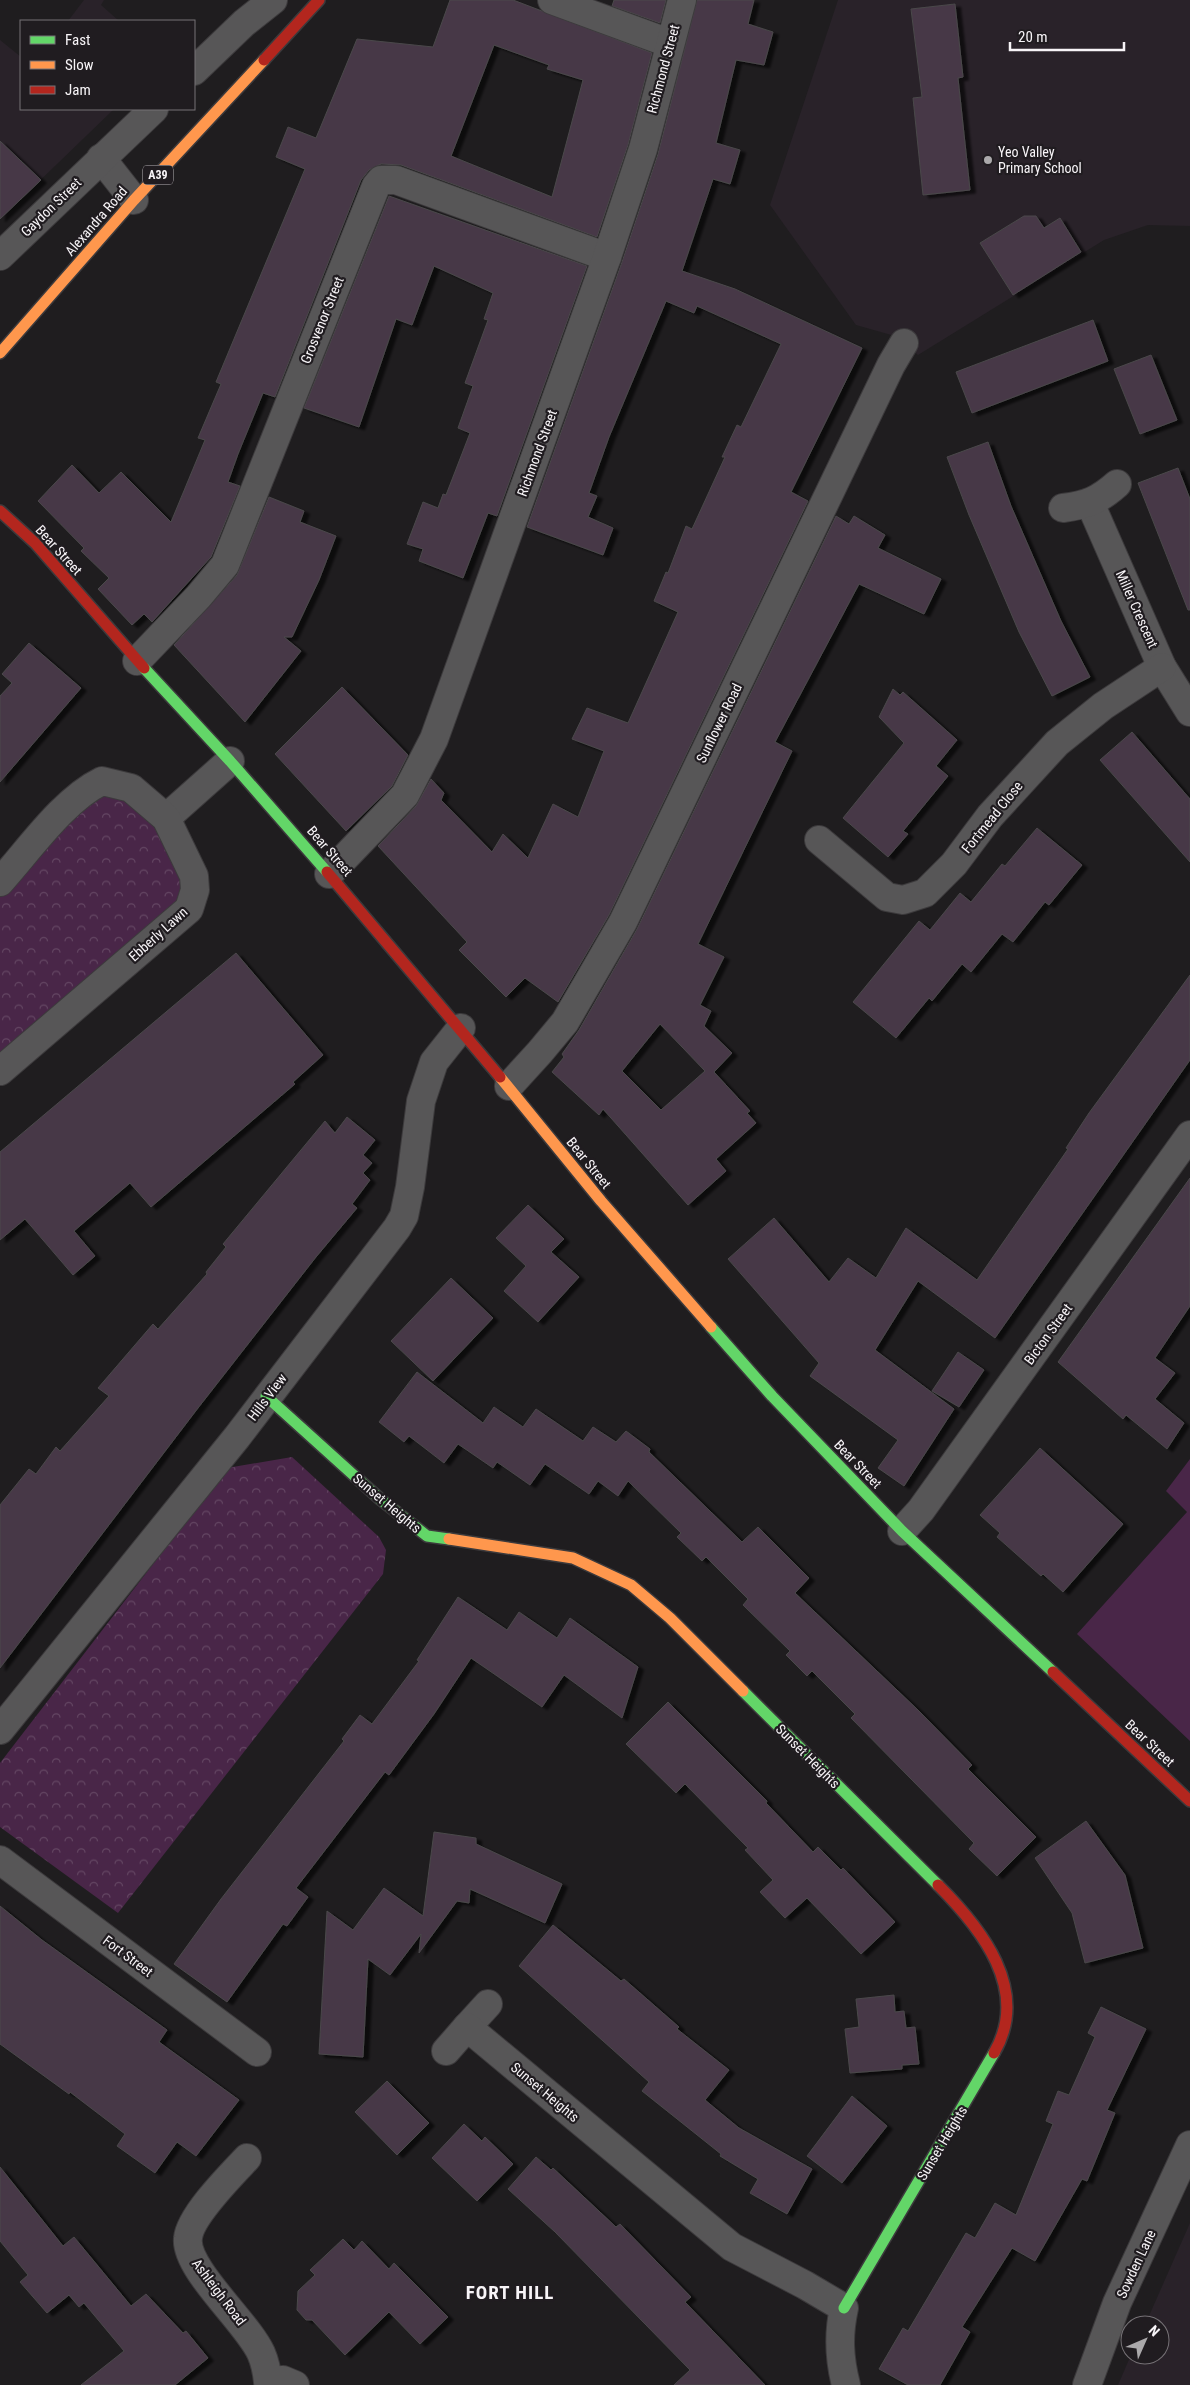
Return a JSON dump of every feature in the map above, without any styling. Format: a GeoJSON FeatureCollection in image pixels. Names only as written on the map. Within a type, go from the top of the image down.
{"type":"FeatureCollection","features":[{"type":"Feature","properties":{"kind":"street"},"geometry":{"type":"LineString","coordinates":[[195,70],[244,23],[273,0]]}},
{"type":"Feature","properties":{"kind":"street","name":"Alexandra Road"},"geometry":{"type":"LineString","coordinates":[[0,353],[134,200],[319,0]]}},
{"type":"Feature","properties":{"kind":"street"},"geometry":{"type":"LineString","coordinates":[[552,0],[669,43]]}},
{"type":"Feature","properties":{"kind":"street","name":"Richmond Street"},"geometry":{"type":"LineString","coordinates":[[330,874],[405,795],[434,739],[607,257],[643,149],[669,43],[682,0]]}},
{"type":"Feature","properties":{"kind":"street","name":"Gaydon Street"},"geometry":{"type":"LineString","coordinates":[[0,256],[153,110]]}},
{"type":"Feature","properties":{"kind":"street"},"geometry":{"type":"LineString","coordinates":[[101,158],[134,200]]}},
{"type":"Feature","properties":{"kind":"street","name":"Grosvenor Street"},"geometry":{"type":"LineString","coordinates":[[137,661],[199,596],[225,565],[369,204],[381,180],[396,180],[607,257]]}},
{"type":"Feature","properties":{"kind":"street","name":"Sunflower Road"},"geometry":{"type":"LineString","coordinates":[[508,1086],[565,1022],[623,922],[891,365],[904,343]]}},
{"type":"Feature","properties":{"kind":"street"},"geometry":{"type":"LineString","coordinates":[[1063,508],[1090,503],[1102,498],[1117,484]]}},
{"type":"Feature","properties":{"kind":"street","name":"Miller Crescent"},"geometry":{"type":"LineString","coordinates":[[1090,503],[1162,667],[1190,712]]}},
{"type":"Feature","properties":{"kind":"street","name":"Bear Street"},"geometry":{"type":"LineString","coordinates":[[0,511],[35,543],[137,661],[230,761],[330,874],[461,1028],[602,1201],[772,1396],[902,1531],[1190,1801]]}},
{"type":"Feature","properties":{"kind":"street","name":"Fortmead Close"},"geometry":{"type":"LineString","coordinates":[[819,840],[887,897],[903,900],[925,893],[954,864],[996,809],[1057,742],[1103,706],[1162,667]]}},
{"type":"Feature","properties":{"kind":"street"},"geometry":{"type":"LineString","coordinates":[[166,818],[230,761]]}},
{"type":"Feature","properties":{"kind":"street","name":"Ebberly Lawn"},"geometry":{"type":"LineString","coordinates":[[0,882],[63,811],[90,786],[102,781],[131,788],[166,818],[194,876],[195,890],[190,909],[0,1071]]}},
{"type":"Feature","properties":{"kind":"street","name":"Hills View"},"geometry":{"type":"LineString","coordinates":[[0,1730],[237,1437],[266,1396],[397,1228],[404,1216],[422,1100],[434,1062],[461,1028]]}},
{"type":"Feature","properties":{"kind":"street","name":"Bicton Street"},"geometry":{"type":"LineString","coordinates":[[902,1531],[921,1510],[1190,1135]]}},
{"type":"Feature","properties":{"kind":"street","name":"Sunset Heights"},"geometry":{"type":"LineString","coordinates":[[266,1396],[380,1499],[428,1536],[573,1558],[632,1585],[670,1618],[960,1907],[991,1948],[1002,1971],[1007,2010],[998,2046],[844,2308],[839,2331],[839,2346],[846,2385]]}},
{"type":"Feature","properties":{"kind":"street","name":"Fort Street"},"geometry":{"type":"LineString","coordinates":[[0,1860],[257,2052]]}},
{"type":"Feature","properties":{"kind":"street"},"geometry":{"type":"LineString","coordinates":[[446,2051],[488,2004]]}},
{"type":"Feature","properties":{"kind":"street","name":"Sunset Heights"},"geometry":{"type":"LineString","coordinates":[[467,2028],[732,2247],[805,2285],[844,2308]]}},
{"type":"Feature","properties":{"kind":"street","name":"Sowden Lane"},"geometry":{"type":"LineString","coordinates":[[1087,2385],[1117,2303],[1190,2144]]}},
{"type":"Feature","properties":{"kind":"street","name":"Ashleigh Road"},"geometry":{"type":"LineString","coordinates":[[247,2158],[224,2182],[194,2222],[187,2239],[191,2254],[199,2270],[246,2328],[261,2352],[266,2384],[283,2380],[295,2385]]}},
{"type":"Feature","properties":{"kind":"shaded area"},"geometry":{"type":"Polygon","coordinates":[[[84,0],[104,0],[101,5],[118,20],[69,20],[84,0]]]}},
{"type":"Feature","properties":{"kind":"shaded area","name":"Yeo Valley Primary School"},"geometry":{"type":"Polygon","coordinates":[[[838,0],[1190,0],[1190,226],[1148,225],[1104,240],[918,355],[895,336],[856,325],[770,205],[838,0]]]}},
{"type":"Feature","properties":{"kind":"shaded area"},"geometry":{"type":"Polygon","coordinates":[[[0,40],[20,56],[20,110],[113,110],[0,219],[0,40]]]}},
{"type":"Feature","properties":{"kind":"shaded area"},"geometry":{"type":"Polygon","coordinates":[[[1190,2223],[1190,2385],[1118,2385],[1127,2365],[1170,2365],[1170,2315],[1149,2315],[1190,2223]]]}},
{"type":"Feature","properties":{"kind":"green space"},"geometry":{"type":"Polygon","coordinates":[[[90,786],[131,788],[195,890],[0,1071],[0,882],[90,786]]]}},
{"type":"Feature","properties":{"kind":"green space"},"geometry":{"type":"Polygon","coordinates":[[[292,1457],[379,1537],[386,1550],[383,1574],[118,1913],[0,1827],[0,1763],[227,1468],[292,1457]]]}},
{"type":"Feature","properties":{"kind":"green space"},"geometry":{"type":"Polygon","coordinates":[[[1190,1459],[1190,1741],[1077,1634],[1187,1512],[1166,1491],[1190,1459]]]}},
{"type":"Feature","properties":{"kind":"building"},"geometry":{"type":"Polygon","coordinates":[[[450,0],[513,0],[652,53],[628,145],[597,237],[401,165],[381,164],[369,170],[361,180],[275,397],[263,393],[238,454],[228,482],[240,486],[211,557],[152,622],[144,614],[132,625],[98,589],[109,578],[81,551],[84,548],[38,501],[72,465],[99,493],[121,472],[171,522],[205,440],[198,438],[221,384],[216,382],[305,169],[276,157],[288,127],[316,138],[357,39],[433,47],[450,0]],[[494,45],[451,156],[552,197],[583,80],[547,69],[549,65],[494,45]]]}},
{"type":"Feature","properties":{"kind":"building"},"geometry":{"type":"Polygon","coordinates":[[[614,0],[666,0],[660,23],[612,6],[614,0]]]}},
{"type":"Feature","properties":{"kind":"building"},"geometry":{"type":"Polygon","coordinates":[[[697,0],[754,0],[748,24],[773,32],[764,65],[736,60],[716,143],[740,150],[730,184],[713,179],[682,271],[735,289],[862,348],[791,492],[808,501],[609,915],[558,1002],[525,978],[506,997],[459,950],[467,942],[378,846],[416,806],[431,779],[444,793],[441,800],[492,852],[503,834],[528,858],[553,804],[578,817],[604,751],[572,739],[587,708],[628,723],[678,612],[654,601],[666,572],[668,573],[686,526],[692,529],[725,457],[722,457],[737,425],[741,427],[781,344],[697,306],[694,313],[666,301],[609,437],[589,493],[597,496],[588,517],[613,528],[603,555],[527,527],[622,262],[658,154],[697,0]]]}},
{"type":"Feature","properties":{"kind":"building"},"geometry":{"type":"Polygon","coordinates":[[[955,4],[963,77],[958,78],[970,190],[923,195],[913,98],[922,97],[911,9],[955,4]]]}},
{"type":"Feature","properties":{"kind":"building"},"geometry":{"type":"Polygon","coordinates":[[[0,141],[41,180],[0,219],[0,141]]]}},
{"type":"Feature","properties":{"kind":"building"},"geometry":{"type":"Polygon","coordinates":[[[389,196],[587,266],[497,516],[488,513],[463,578],[419,561],[423,549],[407,544],[423,502],[438,508],[443,494],[446,495],[470,433],[458,428],[473,386],[465,383],[488,320],[484,319],[493,293],[434,266],[412,325],[396,319],[359,427],[304,408],[389,196]]]}},
{"type":"Feature","properties":{"kind":"building"},"geometry":{"type":"Polygon","coordinates":[[[1024,216],[1036,216],[1044,228],[1060,218],[1081,252],[1013,295],[980,243],[1024,216]]]}},
{"type":"Feature","properties":{"kind":"building"},"geometry":{"type":"Polygon","coordinates":[[[1093,320],[1108,361],[972,413],[956,372],[1093,320]]]}},
{"type":"Feature","properties":{"kind":"building"},"geometry":{"type":"Polygon","coordinates":[[[1151,355],[1177,420],[1140,434],[1114,369],[1151,355]]]}},
{"type":"Feature","properties":{"kind":"building"},"geometry":{"type":"Polygon","coordinates":[[[988,442],[1011,506],[1061,621],[1090,677],[1052,696],[1019,632],[969,515],[947,457],[988,442]]]}},
{"type":"Feature","properties":{"kind":"building"},"geometry":{"type":"Polygon","coordinates":[[[1178,468],[1190,499],[1190,610],[1188,610],[1138,483],[1178,468]]]}},
{"type":"Feature","properties":{"kind":"building"},"geometry":{"type":"Polygon","coordinates":[[[269,497],[304,511],[300,522],[336,536],[319,580],[292,637],[284,637],[301,651],[245,722],[174,645],[237,575],[269,497]]]}},
{"type":"Feature","properties":{"kind":"building"},"geometry":{"type":"Polygon","coordinates":[[[836,516],[849,524],[854,516],[885,535],[878,548],[941,579],[924,614],[859,584],[775,742],[792,751],[698,944],[724,957],[700,1005],[711,1011],[704,1026],[732,1053],[714,1072],[750,1111],[747,1113],[756,1123],[716,1159],[726,1171],[688,1205],[603,1109],[599,1115],[552,1072],[564,1057],[562,1054],[579,1030],[637,929],[836,516]],[[660,1024],[622,1071],[661,1110],[705,1071],[660,1024]]]}},
{"type":"Feature","properties":{"kind":"building"},"geometry":{"type":"Polygon","coordinates":[[[29,643],[81,688],[0,782],[0,696],[12,683],[2,674],[29,643]]]}},
{"type":"Feature","properties":{"kind":"building"},"geometry":{"type":"Polygon","coordinates":[[[342,687],[408,755],[392,786],[346,831],[275,754],[342,687]]]}},
{"type":"Feature","properties":{"kind":"building"},"geometry":{"type":"Polygon","coordinates":[[[893,689],[900,695],[903,692],[957,740],[936,766],[948,776],[903,831],[908,834],[888,857],[843,818],[904,743],[879,717],[893,689]]]}},
{"type":"Feature","properties":{"kind":"building"},"geometry":{"type":"Polygon","coordinates":[[[1132,732],[1190,799],[1190,862],[1100,760],[1132,732]]]}},
{"type":"Feature","properties":{"kind":"building"},"geometry":{"type":"Polygon","coordinates":[[[1037,828],[1082,865],[1049,905],[1045,902],[1013,942],[1002,934],[971,972],[962,964],[932,1001],[929,998],[896,1038],[853,1002],[919,921],[930,930],[960,893],[971,902],[1002,864],[1005,866],[1037,828]]]}},
{"type":"Feature","properties":{"kind":"building"},"geometry":{"type":"Polygon","coordinates":[[[236,953],[323,1055],[293,1082],[295,1084],[151,1207],[130,1183],[74,1231],[95,1256],[73,1275],[25,1219],[0,1240],[0,1152],[236,953]]]}},
{"type":"Feature","properties":{"kind":"building"},"geometry":{"type":"Polygon","coordinates":[[[1190,975],[1190,1060],[995,1338],[918,1281],[875,1350],[954,1409],[904,1486],[878,1468],[898,1440],[810,1376],[819,1363],[728,1259],[774,1218],[829,1282],[848,1258],[876,1278],[906,1228],[977,1280],[1068,1149],[1066,1148],[1089,1113],[1190,975]]]}},
{"type":"Feature","properties":{"kind":"building"},"geometry":{"type":"Polygon","coordinates":[[[347,1117],[375,1140],[363,1155],[372,1163],[363,1173],[370,1180],[352,1204],[357,1208],[316,1257],[198,1408],[0,1668],[0,1505],[29,1469],[36,1474],[56,1447],[60,1451],[109,1396],[98,1388],[153,1324],[158,1329],[207,1274],[206,1272],[226,1247],[223,1244],[325,1121],[335,1133],[347,1117]]]}},
{"type":"Feature","properties":{"kind":"building"},"geometry":{"type":"Polygon","coordinates":[[[1190,1178],[1190,1306],[1155,1358],[1175,1373],[1155,1399],[1184,1423],[1167,1449],[1126,1415],[1123,1419],[1058,1362],[1190,1178]]]}},
{"type":"Feature","properties":{"kind":"building"},"geometry":{"type":"Polygon","coordinates":[[[528,1205],[564,1239],[551,1252],[579,1277],[538,1322],[504,1291],[526,1266],[496,1238],[528,1205]]]}},
{"type":"Feature","properties":{"kind":"building"},"geometry":{"type":"Polygon","coordinates":[[[451,1278],[493,1318],[433,1381],[391,1341],[451,1278]]]}},
{"type":"Feature","properties":{"kind":"building"},"geometry":{"type":"Polygon","coordinates":[[[958,1352],[984,1370],[959,1407],[932,1391],[958,1352]]]}},
{"type":"Feature","properties":{"kind":"building"},"geometry":{"type":"Polygon","coordinates":[[[417,1372],[483,1423],[494,1407],[523,1427],[536,1409],[583,1441],[593,1427],[616,1442],[626,1431],[650,1449],[649,1452],[742,1542],[758,1527],[809,1578],[795,1593],[918,1710],[972,1765],[968,1769],[1036,1837],[997,1876],[969,1849],[974,1843],[851,1718],[855,1714],[812,1671],[807,1676],[786,1655],[790,1651],[743,1605],[748,1599],[706,1557],[702,1561],[677,1537],[681,1533],[628,1481],[618,1496],[598,1481],[589,1494],[545,1464],[530,1485],[497,1462],[493,1468],[458,1444],[444,1463],[409,1436],[404,1442],[379,1422],[417,1372]]]}},
{"type":"Feature","properties":{"kind":"building"},"geometry":{"type":"Polygon","coordinates":[[[1040,1448],[1123,1524],[1063,1592],[1043,1574],[1041,1576],[997,1537],[1000,1533],[980,1515],[1040,1448]]]}},
{"type":"Feature","properties":{"kind":"building"},"geometry":{"type":"Polygon","coordinates":[[[458,1597],[507,1630],[519,1612],[557,1638],[570,1618],[638,1667],[622,1718],[564,1675],[542,1707],[471,1658],[434,1714],[389,1775],[385,1772],[296,1888],[308,1897],[287,1926],[283,1924],[227,2002],[174,1964],[221,1899],[344,1741],[342,1739],[360,1715],[372,1724],[419,1661],[417,1660],[458,1597]]]}},
{"type":"Feature","properties":{"kind":"building"},"geometry":{"type":"Polygon","coordinates":[[[668,1702],[767,1801],[766,1803],[813,1852],[818,1847],[841,1870],[843,1868],[895,1922],[861,1954],[807,1898],[785,1918],[760,1892],[773,1880],[745,1850],[748,1848],[685,1784],[676,1793],[626,1744],[668,1702]]]}},
{"type":"Feature","properties":{"kind":"building"},"geometry":{"type":"Polygon","coordinates":[[[1086,1821],[1125,1875],[1143,1948],[1085,1963],[1072,1913],[1035,1858],[1086,1821]]]}},
{"type":"Feature","properties":{"kind":"building"},"geometry":{"type":"Polygon","coordinates":[[[434,1832],[476,1838],[476,1844],[562,1884],[545,1923],[470,1889],[469,1903],[457,1901],[419,1953],[421,1934],[390,1975],[368,1959],[363,2057],[319,2054],[327,1911],[353,1930],[384,1888],[423,1916],[434,1832]]]}},
{"type":"Feature","properties":{"kind":"building"},"geometry":{"type":"Polygon","coordinates":[[[0,1906],[42,1940],[167,2030],[159,2042],[239,2100],[196,2156],[177,2142],[155,2173],[117,2146],[125,2134],[70,2092],[69,2094],[0,2044],[0,1906]]]}},
{"type":"Feature","properties":{"kind":"building"},"geometry":{"type":"Polygon","coordinates":[[[553,1925],[621,1981],[624,1979],[679,2027],[677,2029],[729,2070],[705,2100],[739,2128],[812,2169],[787,2214],[750,2193],[758,2179],[720,2156],[721,2154],[642,2091],[649,2082],[519,1966],[553,1925]]]}},
{"type":"Feature","properties":{"kind":"building"},"geometry":{"type":"Polygon","coordinates":[[[894,1995],[895,2012],[904,2011],[906,2028],[915,2027],[919,2064],[902,2065],[902,2069],[850,2073],[845,2029],[859,2027],[856,1999],[894,1995]]]}},
{"type":"Feature","properties":{"kind":"building"},"geometry":{"type":"Polygon","coordinates":[[[1101,2007],[1146,2029],[1107,2110],[1115,2113],[1087,2181],[1082,2179],[1035,2261],[1012,2248],[962,2327],[970,2332],[940,2385],[908,2385],[879,2369],[903,2328],[908,2331],[966,2233],[975,2238],[995,2203],[1016,2215],[1053,2124],[1046,2121],[1058,2091],[1069,2095],[1095,2037],[1088,2033],[1101,2007]]]}},
{"type":"Feature","properties":{"kind":"building"},"geometry":{"type":"Polygon","coordinates":[[[387,2081],[429,2123],[397,2155],[355,2112],[387,2081]]]}},
{"type":"Feature","properties":{"kind":"building"},"geometry":{"type":"Polygon","coordinates":[[[852,2096],[887,2126],[842,2183],[807,2156],[852,2096]]]}},
{"type":"Feature","properties":{"kind":"building"},"geometry":{"type":"Polygon","coordinates":[[[464,2124],[482,2141],[485,2137],[513,2164],[477,2201],[432,2158],[464,2124]]]}},
{"type":"Feature","properties":{"kind":"building"},"geometry":{"type":"Polygon","coordinates":[[[536,2157],[551,2170],[553,2168],[616,2227],[620,2224],[691,2297],[685,2302],[765,2385],[674,2385],[690,2370],[555,2232],[508,2189],[536,2157]]]}},
{"type":"Feature","properties":{"kind":"building"},"geometry":{"type":"Polygon","coordinates":[[[0,2167],[63,2246],[74,2237],[131,2306],[146,2294],[183,2333],[186,2331],[208,2358],[175,2385],[81,2385],[124,2351],[84,2303],[79,2307],[69,2295],[47,2313],[20,2282],[28,2275],[0,2241],[0,2167]]]}},
{"type":"Feature","properties":{"kind":"building"},"geometry":{"type":"Polygon","coordinates":[[[343,2239],[354,2250],[362,2241],[389,2269],[394,2263],[448,2317],[420,2344],[389,2312],[345,2355],[312,2320],[306,2320],[297,2310],[298,2291],[315,2275],[310,2270],[343,2239]]]}},
{"type":"Feature","properties":{"kind":"traffic: fast"},"geometry":{"type":"LineString","coordinates":[[144,668],[230,761],[327,872]]}},
{"type":"Feature","properties":{"kind":"traffic: fast"},"geometry":{"type":"LineString","coordinates":[[711,1327],[772,1396],[902,1531],[1053,1672]]}},
{"type":"Feature","properties":{"kind":"traffic: fast"},"geometry":{"type":"LineString","coordinates":[[266,1396],[380,1499],[427,1536],[449,1539]]}},
{"type":"Feature","properties":{"kind":"traffic: fast"},"geometry":{"type":"LineString","coordinates":[[743,1691],[938,1885]]}},
{"type":"Feature","properties":{"kind":"traffic: fast"},"geometry":{"type":"LineString","coordinates":[[844,2308],[994,2053]]}},
{"type":"Feature","properties":{"kind":"traffic: slow"},"geometry":{"type":"LineString","coordinates":[[0,353],[134,200],[264,60]]}},
{"type":"Feature","properties":{"kind":"traffic: slow"},"geometry":{"type":"LineString","coordinates":[[500,1077],[601,1201],[711,1327]]}},
{"type":"Feature","properties":{"kind":"traffic: slow"},"geometry":{"type":"LineString","coordinates":[[449,1539],[573,1558],[631,1585],[670,1618],[743,1691]]}},
{"type":"Feature","properties":{"kind":"traffic: jam"},"geometry":{"type":"LineString","coordinates":[[264,60],[319,0]]}},
{"type":"Feature","properties":{"kind":"traffic: jam"},"geometry":{"type":"LineString","coordinates":[[0,511],[35,543],[144,668]]}},
{"type":"Feature","properties":{"kind":"traffic: jam"},"geometry":{"type":"LineString","coordinates":[[327,872],[500,1077]]}},
{"type":"Feature","properties":{"kind":"traffic: jam"},"geometry":{"type":"LineString","coordinates":[[1053,1672],[1190,1801]]}},
{"type":"Feature","properties":{"kind":"traffic: jam"},"geometry":{"type":"LineString","coordinates":[[938,1885],[984,1940],[996,1962],[1004,1983],[1007,2006],[1004,2029],[994,2053]]}},
{"type":"Feature","properties":{"kind":"place","name":"Yeo Valley Primary School"},"geometry":{"type":"Point","coordinates":[988,160]}},
{"type":"Feature","properties":{"kind":"district","name":"FORT HILL"},"geometry":{"type":"Point","coordinates":[510,2292]}}]}
